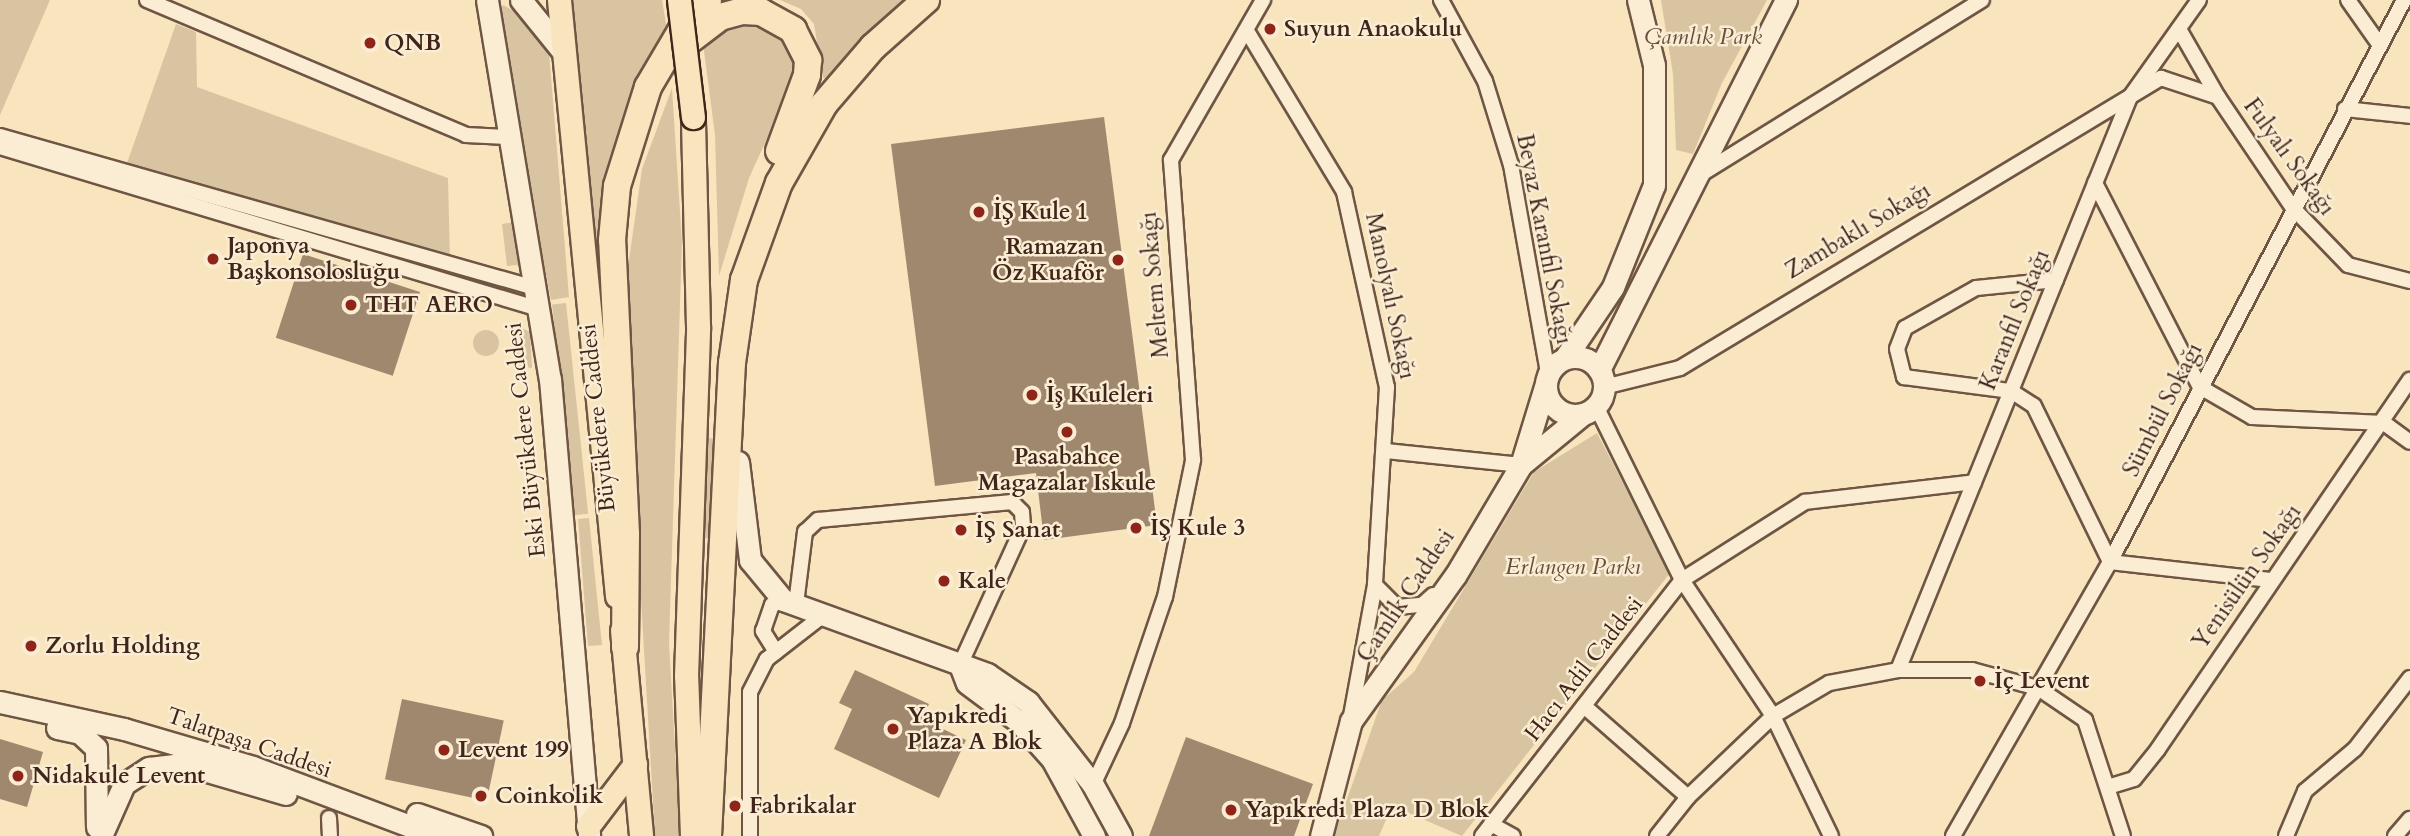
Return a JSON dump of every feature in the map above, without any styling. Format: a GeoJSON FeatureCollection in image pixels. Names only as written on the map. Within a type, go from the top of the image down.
{"type":"FeatureCollection","features":[{"type":"Feature","properties":{"kind":"highway"},"geometry":{"type":"LineString","coordinates":[[625,647],[613,216],[625,147],[657,72],[708,0]]}},
{"type":"Feature","properties":{"kind":"highway"},"geometry":{"type":"LineString","coordinates":[[744,279],[779,183],[824,104],[873,47],[926,0]]}},
{"type":"Feature","properties":{"kind":"highway"},"geometry":{"type":"LineString","coordinates":[[657,72],[705,27],[743,11],[779,19],[802,44],[808,60],[804,94],[749,228],[737,320],[708,836]]}},
{"type":"Feature","properties":{"kind":"main road","name":"Eski Büyükdere Caddesi"},"geometry":{"type":"LineString","coordinates":[[487,0],[507,137],[539,309],[588,831]]}},
{"type":"Feature","properties":{"kind":"main road"},"geometry":{"type":"LineString","coordinates":[[522,0],[564,53]]}},
{"type":"Feature","properties":{"kind":"main road","name":"Büyükdere Caddesi"},"geometry":{"type":"LineString","coordinates":[[559,0],[599,444],[625,647],[641,836]]}},
{"type":"Feature","properties":{"kind":"main road"},"geometry":{"type":"LineString","coordinates":[[679,0],[693,117],[698,312],[686,676],[692,836]]}},
{"type":"Feature","properties":{"kind":"main road"},"geometry":{"type":"LineString","coordinates":[[1521,465],[1547,378],[1565,358],[1613,287],[1654,185],[1654,65],[1638,0]]}},
{"type":"Feature","properties":{"kind":"main road","name":"Çamlık Caddesi"},"geometry":{"type":"LineString","coordinates":[[1321,836],[1351,721],[1455,576],[1521,465],[1596,394],[1786,0]]}},
{"type":"Feature","properties":{"kind":"main road"},"geometry":{"type":"LineString","coordinates":[[737,320],[741,514],[750,560],[789,602],[821,617],[987,674],[1028,702],[1093,785],[1121,836]]}},
{"type":"Feature","properties":{"kind":"main road"},"geometry":{"type":"LineString","coordinates":[[1547,378],[1556,408],[1596,394],[1580,357],[1565,358]]}},
{"type":"Feature","properties":{"kind":"main road"},"geometry":{"type":"LineString","coordinates":[[960,665],[967,683],[1018,721],[1052,759],[1094,836]]}},
{"type":"Feature","properties":{"kind":"main road","name":"Talatpaşa Caddesi"},"geometry":{"type":"LineString","coordinates":[[0,702],[124,729],[253,766],[437,836]]}},
{"type":"Feature","properties":{"kind":"main road"},"geometry":{"type":"LineString","coordinates":[[23,708],[55,727],[80,733],[96,748],[98,836]]}},
{"type":"Feature","properties":{"kind":"main road"},"geometry":{"type":"LineString","coordinates":[[98,836],[132,776],[183,764],[408,836]]}},
{"type":"Feature","properties":{"kind":"main road"},"geometry":{"type":"LineString","coordinates":[[588,831],[635,764]]}},
{"type":"Feature","properties":{"kind":"main road"},"geometry":{"type":"LineString","coordinates":[[253,766],[292,773],[481,836]]}},
{"type":"Feature","properties":{"kind":"main road"},"geometry":{"type":"LineString","coordinates":[[1079,807],[1093,785]]}},
{"type":"Feature","properties":{"kind":"street"},"geometry":{"type":"LineString","coordinates":[[147,0],[466,135],[507,137]]}},
{"type":"Feature","properties":{"kind":"street","name":"Meltem Sokağı"},"geometry":{"type":"LineString","coordinates":[[1093,785],[1122,723],[1165,597],[1193,460],[1171,160],[1263,0]]}},
{"type":"Feature","properties":{"kind":"street","name":"Beyaz Karanfil Sokağı"},"geometry":{"type":"LineString","coordinates":[[1441,0],[1485,81],[1511,165],[1547,378]]}},
{"type":"Feature","properties":{"kind":"street"},"geometry":{"type":"LineString","coordinates":[[1699,176],[1982,0]]}},
{"type":"Feature","properties":{"kind":"street","name":"Karanfil Sokağı"},"geometry":{"type":"LineString","coordinates":[[1898,670],[2130,97],[2199,0]]}},
{"type":"Feature","properties":{"kind":"street"},"geometry":{"type":"LineString","coordinates":[[2348,0],[2379,44]]}},
{"type":"Feature","properties":{"kind":"street","name":"Sümbül Sokağı"},"geometry":{"type":"LineString","coordinates":[[1953,836],[2110,562],[2345,108],[2404,0]]}},
{"type":"Feature","properties":{"kind":"street"},"geometry":{"type":"LineString","coordinates":[[2179,29],[2218,97]]}},
{"type":"Feature","properties":{"kind":"street","name":"Manolyalı Sokağı"},"geometry":{"type":"LineString","coordinates":[[1247,31],[1343,192],[1387,387],[1386,451],[1375,585],[1351,721]]}},
{"type":"Feature","properties":{"kind":"street","name":"Fulyalı Sokağı"},"geometry":{"type":"LineString","coordinates":[[2130,97],[2161,78],[2218,97],[2293,208],[2348,265],[2410,281]]}},
{"type":"Feature","properties":{"kind":"street","name":"Zambaklı Sokağı"},"geometry":{"type":"LineString","coordinates":[[1596,394],[1680,368],[2130,97]]}},
{"type":"Feature","properties":{"kind":"street"},"geometry":{"type":"LineString","coordinates":[[2345,108],[2410,116]]}},
{"type":"Feature","properties":{"kind":"street"},"geometry":{"type":"LineString","coordinates":[[0,136],[459,271],[535,288]]}},
{"type":"Feature","properties":{"kind":"street"},"geometry":{"type":"LineString","coordinates":[[0,147],[539,309]]}},
{"type":"Feature","properties":{"kind":"street"},"geometry":{"type":"LineString","coordinates":[[2095,183],[2200,387],[2252,417],[2384,423],[2410,442]]}},
{"type":"Feature","properties":{"kind":"street"},"geometry":{"type":"LineString","coordinates":[[2056,280],[1976,288],[1905,328],[1897,349],[1904,377],[2011,391],[2034,406],[2110,562],[2270,580]]}},
{"type":"Feature","properties":{"kind":"street","name":"Yenisülün Sokağı"},"geometry":{"type":"LineString","coordinates":[[2111,786],[2134,779],[2158,749],[2270,580],[2384,423],[2410,380]]}},
{"type":"Feature","properties":{"kind":"street"},"geometry":{"type":"LineString","coordinates":[[1596,394],[1682,580],[1773,716],[1831,836]]}},
{"type":"Feature","properties":{"kind":"street"},"geometry":{"type":"LineString","coordinates":[[1386,451],[1521,465]]}},
{"type":"Feature","properties":{"kind":"street","name":"Hacı Adil Caddesi"},"geometry":{"type":"LineString","coordinates":[[1482,836],[1682,580],[1805,502],[1974,482]]}},
{"type":"Feature","properties":{"kind":"street"},"geometry":{"type":"LineString","coordinates":[[776,652],[763,631],[772,605],[789,602],[804,532],[818,520],[1012,502],[1022,512],[1023,527],[960,665]]}},
{"type":"Feature","properties":{"kind":"street"},"geometry":{"type":"LineString","coordinates":[[1375,585],[1397,607],[1422,605],[1455,576]]}},
{"type":"Feature","properties":{"kind":"street"},"geometry":{"type":"LineString","coordinates":[[751,836],[750,692],[756,674],[776,652],[821,617]]}},
{"type":"Feature","properties":{"kind":"street"},"geometry":{"type":"LineString","coordinates":[[1657,836],[1688,797],[1773,716],[1829,683],[1898,670],[1972,670],[2038,688],[2085,720],[2111,786],[2123,836]]}},
{"type":"Feature","properties":{"kind":"street"},"geometry":{"type":"LineString","coordinates":[[2287,836],[2305,791],[2355,749],[2410,678]]}},
{"type":"Feature","properties":{"kind":"street"},"geometry":{"type":"LineString","coordinates":[[1584,706],[1688,797]]}},
{"type":"Feature","properties":{"kind":"street"},"geometry":{"type":"LineString","coordinates":[[329,818],[330,836]]}},
{"type":"Feature","properties":{"kind":"street"},"geometry":{"type":"LineString","coordinates":[[2395,836],[2410,819]]}},
{"type":"Feature","properties":{"kind":"street"},"geometry":{"type":"LineString","coordinates":[[1492,824],[1513,836]]}},
{"type":"Feature","properties":{"kind":"green space"},"geometry":{"type":"Polygon","coordinates":[[[0,0],[50,0],[0,115],[0,0]]]}},
{"type":"Feature","properties":{"kind":"green space"},"geometry":{"type":"Polygon","coordinates":[[[570,0],[662,0],[667,30],[642,72],[612,152],[604,197],[602,272],[593,274],[570,0]]]}},
{"type":"Feature","properties":{"kind":"green space"},"geometry":{"type":"Polygon","coordinates":[[[780,0],[910,0],[829,80],[823,78],[814,24],[801,9],[780,0]]]}},
{"type":"Feature","properties":{"kind":"green space","name":"Çamlık Park"},"geometry":{"type":"Polygon","coordinates":[[[1661,0],[1767,0],[1722,83],[1693,154],[1676,150],[1673,74],[1661,0]]]}},
{"type":"Feature","properties":{"kind":"green space"},"geometry":{"type":"Polygon","coordinates":[[[503,5],[527,18],[548,40],[569,297],[551,300],[497,19],[503,5]]]}},
{"type":"Feature","properties":{"kind":"green space"},"geometry":{"type":"Polygon","coordinates":[[[753,20],[787,37],[799,68],[749,178],[719,276],[715,135],[702,36],[753,20]]]}},
{"type":"Feature","properties":{"kind":"green space"},"geometry":{"type":"Polygon","coordinates":[[[176,24],[196,32],[197,87],[448,178],[450,260],[126,166],[176,24]]]}},
{"type":"Feature","properties":{"kind":"green space"},"geometry":{"type":"Polygon","coordinates":[[[672,88],[682,243],[669,643],[680,836],[655,836],[631,430],[628,267],[642,169],[672,88]]]}},
{"type":"Feature","properties":{"kind":"green space"},"geometry":{"type":"Polygon","coordinates":[[[516,222],[525,264],[507,266],[502,224],[516,222]]]}},
{"type":"Feature","properties":{"kind":"green space"},"geometry":{"type":"Polygon","coordinates":[[[566,303],[588,514],[574,515],[552,304],[566,303]]]}},
{"type":"Feature","properties":{"kind":"green space"},"geometry":{"type":"Polygon","coordinates":[[[520,327],[530,332],[532,368],[515,365],[520,327]]]}},
{"type":"Feature","properties":{"kind":"green space"},"geometry":{"type":"Polygon","coordinates":[[[486,330],[495,334],[499,343],[495,352],[486,356],[477,352],[473,343],[477,334],[486,330]]]}},
{"type":"Feature","properties":{"kind":"green space","name":"Erlangen Parkı"},"geometry":{"type":"Polygon","coordinates":[[[1597,433],[1670,573],[1462,836],[1392,806],[1379,836],[1334,836],[1382,700],[1414,672],[1534,472],[1597,433]]]}},
{"type":"Feature","properties":{"kind":"green space"},"geometry":{"type":"Polygon","coordinates":[[[708,438],[721,439],[714,539],[703,538],[708,438]]]}},
{"type":"Feature","properties":{"kind":"green space"},"geometry":{"type":"Polygon","coordinates":[[[589,518],[602,645],[588,646],[578,519],[589,518]]]}},
{"type":"Feature","properties":{"kind":"building","name":"İş Kuleleri"},"geometry":{"type":"Polygon","coordinates":[[[1104,117],[1157,525],[1044,540],[1036,473],[935,486],[891,144],[1104,117]]]}},
{"type":"Feature","properties":{"kind":"building","name":"THT AERO"},"geometry":{"type":"Polygon","coordinates":[[[303,254],[420,292],[393,376],[276,338],[303,254]]]}},
{"type":"Feature","properties":{"kind":"building","name":"Yapıkredi Plaza A Blok"},"geometry":{"type":"Polygon","coordinates":[[[855,670],[929,704],[922,719],[966,740],[939,798],[834,749],[852,709],[839,703],[855,670]]]}},
{"type":"Feature","properties":{"kind":"building","name":"Levent 199"},"geometry":{"type":"Polygon","coordinates":[[[402,699],[504,721],[487,801],[385,779],[402,699]]]}},
{"type":"Feature","properties":{"kind":"building","name":"Yapıkredi Plaza D Blok"},"geometry":{"type":"Polygon","coordinates":[[[1186,737],[1313,784],[1294,836],[1149,836],[1186,737]]]}},
{"type":"Feature","properties":{"kind":"building","name":"Nidakule Levent"},"geometry":{"type":"Polygon","coordinates":[[[0,739],[43,752],[27,807],[0,799],[0,739]]]}},
{"type":"Feature","properties":{"kind":"place","name":"Suyun Anaokulu"},"geometry":{"type":"Point","coordinates":[1270,29]}},
{"type":"Feature","properties":{"kind":"place","name":"QNB"},"geometry":{"type":"Point","coordinates":[370,43]}},
{"type":"Feature","properties":{"kind":"place","name":"İŞ Kule 1"},"geometry":{"type":"Point","coordinates":[979,212]}},
{"type":"Feature","properties":{"kind":"place","name":"Japonya Başkonsolosluğu"},"geometry":{"type":"Point","coordinates":[213,259]}},
{"type":"Feature","properties":{"kind":"place","name":"Ramazan Öz Kuaför"},"geometry":{"type":"Point","coordinates":[1118,260]}},
{"type":"Feature","properties":{"kind":"place","name":"THT AERO"},"geometry":{"type":"Point","coordinates":[351,305]}},
{"type":"Feature","properties":{"kind":"place","name":"İş Kuleleri"},"geometry":{"type":"Point","coordinates":[1032,395]}},
{"type":"Feature","properties":{"kind":"place","name":"Pasabahce Magazalar Iskule"},"geometry":{"type":"Point","coordinates":[1067,432]}},
{"type":"Feature","properties":{"kind":"place","name":"İŞ Kule 3"},"geometry":{"type":"Point","coordinates":[1136,528]}},
{"type":"Feature","properties":{"kind":"place","name":"İŞ Sanat"},"geometry":{"type":"Point","coordinates":[961,530]}},
{"type":"Feature","properties":{"kind":"place","name":"Kale"},"geometry":{"type":"Point","coordinates":[944,581]}},
{"type":"Feature","properties":{"kind":"place","name":"Zorlu Holding"},"geometry":{"type":"Point","coordinates":[31,646]}},
{"type":"Feature","properties":{"kind":"place","name":"İç Levent"},"geometry":{"type":"Point","coordinates":[1980,681]}},
{"type":"Feature","properties":{"kind":"place","name":"Yapıkredi Plaza A Blok"},"geometry":{"type":"Point","coordinates":[893,729]}},
{"type":"Feature","properties":{"kind":"place","name":"Levent 199"},"geometry":{"type":"Point","coordinates":[444,750]}},
{"type":"Feature","properties":{"kind":"place","name":"Nidakule Levent"},"geometry":{"type":"Point","coordinates":[18,776]}},
{"type":"Feature","properties":{"kind":"place","name":"Coinkolik"},"geometry":{"type":"Point","coordinates":[481,796]}},
{"type":"Feature","properties":{"kind":"place","name":"Fabrikalar"},"geometry":{"type":"Point","coordinates":[735,806]}},
{"type":"Feature","properties":{"kind":"place","name":"Yapıkredi Plaza D Blok"},"geometry":{"type":"Point","coordinates":[1231,810]}}]}
